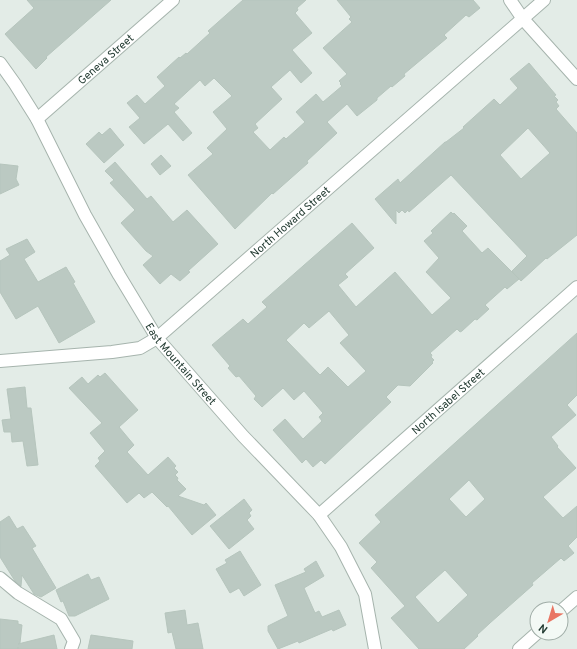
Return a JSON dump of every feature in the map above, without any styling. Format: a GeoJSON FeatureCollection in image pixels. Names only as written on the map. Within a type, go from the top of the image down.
{"type":"FeatureCollection","features":[{"type":"Feature","properties":{"kind":"street","name":"Geneva Street"},"geometry":{"type":"LineString","coordinates":[[38,119],[173,0]]}},
{"type":"Feature","properties":{"kind":"street"},"geometry":{"type":"LineString","coordinates":[[510,0],[524,19],[577,79]]}},
{"type":"Feature","properties":{"kind":"street","name":"North Howard Street"},"geometry":{"type":"LineString","coordinates":[[0,361],[140,348],[157,338],[544,0]]}},
{"type":"Feature","properties":{"kind":"street","name":"East Mountain Street"},"geometry":{"type":"LineString","coordinates":[[0,64],[38,119],[85,215],[157,338],[243,436],[319,515],[341,547],[365,594],[375,649]]}},
{"type":"Feature","properties":{"kind":"street","name":"North Isabel Street"},"geometry":{"type":"LineString","coordinates":[[319,515],[577,287]]}},
{"type":"Feature","properties":{"kind":"street"},"geometry":{"type":"LineString","coordinates":[[0,578],[18,593],[62,619],[74,641],[71,649]]}},
{"type":"Feature","properties":{"kind":"street"},"geometry":{"type":"LineString","coordinates":[[569,604],[577,597]]}},
{"type":"Feature","properties":{"kind":"street"},"geometry":{"type":"LineString","coordinates":[[519,649],[529,640]]}},
{"type":"Feature","properties":{"kind":"building"},"geometry":{"type":"Polygon","coordinates":[[[27,0],[111,0],[46,57],[47,58],[36,69],[5,34],[34,8],[27,0]]]}},
{"type":"Feature","properties":{"kind":"building"},"geometry":{"type":"Polygon","coordinates":[[[243,0],[306,0],[297,8],[298,10],[295,13],[312,33],[292,50],[312,73],[301,83],[290,70],[271,87],[282,99],[255,124],[258,128],[253,132],[270,150],[284,137],[286,139],[305,122],[296,112],[316,94],[323,102],[342,86],[339,81],[347,74],[323,48],[352,22],[349,19],[351,17],[337,0],[473,0],[480,8],[469,17],[466,15],[444,35],[447,38],[404,74],[405,76],[392,87],[391,86],[377,98],[377,100],[357,116],[347,104],[327,122],[337,133],[307,161],[308,163],[273,194],[272,193],[235,229],[188,175],[213,154],[207,148],[227,129],[213,112],[232,96],[214,78],[205,86],[200,80],[174,104],[179,108],[174,112],[192,133],[183,141],[168,124],[144,144],[129,127],[140,118],[127,103],[137,95],[145,104],[165,86],[157,77],[179,57],[180,58],[186,53],[187,54],[210,33],[208,31],[243,0]]]}},
{"type":"Feature","properties":{"kind":"building"},"geometry":{"type":"Polygon","coordinates":[[[529,63],[556,95],[554,96],[558,100],[556,102],[559,106],[556,109],[577,133],[577,235],[547,259],[546,258],[521,281],[512,271],[527,256],[451,175],[409,212],[408,210],[405,213],[402,210],[399,213],[396,210],[396,224],[375,199],[398,179],[400,183],[445,142],[464,128],[463,127],[494,99],[500,105],[518,88],[510,79],[529,63]],[[528,128],[500,155],[521,179],[550,153],[528,128]]]}},
{"type":"Feature","properties":{"kind":"building"},"geometry":{"type":"Polygon","coordinates":[[[110,128],[124,145],[104,163],[86,144],[99,132],[102,135],[110,128]]]}},
{"type":"Feature","properties":{"kind":"building"},"geometry":{"type":"Polygon","coordinates":[[[161,155],[171,166],[160,175],[151,164],[161,155]]]}},
{"type":"Feature","properties":{"kind":"building"},"geometry":{"type":"Polygon","coordinates":[[[115,162],[147,199],[151,196],[173,222],[187,210],[218,244],[188,271],[190,272],[180,281],[171,274],[160,284],[143,265],[153,256],[146,251],[121,223],[135,210],[110,183],[114,180],[105,171],[115,162]]]}},
{"type":"Feature","properties":{"kind":"building"},"geometry":{"type":"Polygon","coordinates":[[[0,164],[18,166],[16,179],[19,185],[0,194],[0,164]]]}},
{"type":"Feature","properties":{"kind":"building"},"geometry":{"type":"Polygon","coordinates":[[[451,212],[453,214],[454,213],[467,226],[462,231],[482,253],[488,248],[519,279],[507,289],[505,287],[485,305],[489,309],[477,320],[475,319],[460,332],[457,329],[430,353],[434,360],[432,362],[433,363],[410,386],[398,385],[386,397],[391,402],[325,464],[321,460],[313,467],[306,459],[302,463],[273,430],[285,419],[303,439],[322,421],[319,417],[323,413],[304,391],[294,400],[283,388],[262,407],[254,399],[256,396],[239,376],[236,377],[228,368],[230,366],[212,345],[243,319],[248,324],[267,307],[262,302],[352,223],[374,248],[345,274],[348,277],[338,285],[356,307],[395,272],[432,315],[451,298],[426,272],[439,258],[424,241],[433,233],[431,231],[451,212]],[[329,311],[309,328],[304,323],[286,340],[320,375],[328,367],[348,387],[366,371],[340,343],[349,335],[329,311]]]}},
{"type":"Feature","properties":{"kind":"building"},"geometry":{"type":"Polygon","coordinates":[[[27,239],[35,252],[24,259],[38,282],[66,267],[75,282],[73,283],[95,322],[59,343],[38,306],[16,319],[0,292],[0,261],[10,255],[6,249],[27,239]]]}},
{"type":"Feature","properties":{"kind":"building"},"geometry":{"type":"Polygon","coordinates":[[[577,333],[577,395],[567,405],[576,415],[551,437],[558,446],[557,447],[576,468],[543,497],[563,518],[577,506],[577,537],[568,546],[574,553],[564,561],[561,558],[532,583],[533,585],[477,635],[478,636],[464,649],[419,649],[391,618],[405,606],[371,568],[377,562],[359,543],[381,522],[375,515],[577,333]],[[469,480],[449,499],[466,517],[485,499],[469,480]],[[445,570],[415,597],[438,623],[468,595],[445,570]]]}},
{"type":"Feature","properties":{"kind":"building"},"geometry":{"type":"Polygon","coordinates":[[[105,373],[138,410],[119,427],[134,445],[127,452],[148,475],[168,457],[176,466],[174,468],[178,472],[175,475],[178,478],[177,480],[186,489],[178,496],[204,505],[206,503],[216,515],[192,535],[168,506],[167,507],[152,492],[144,498],[139,493],[127,503],[95,466],[100,461],[98,458],[105,451],[90,433],[102,423],[69,388],[82,377],[88,384],[98,375],[100,377],[105,373]]]}},
{"type":"Feature","properties":{"kind":"building"},"geometry":{"type":"Polygon","coordinates":[[[25,387],[27,408],[31,408],[38,465],[27,466],[23,441],[12,442],[11,432],[4,432],[2,420],[11,419],[7,389],[25,387]]]}},
{"type":"Feature","properties":{"kind":"building"},"geometry":{"type":"Polygon","coordinates":[[[244,499],[252,510],[249,513],[251,516],[247,520],[254,529],[229,549],[210,526],[244,499]]]}},
{"type":"Feature","properties":{"kind":"building"},"geometry":{"type":"Polygon","coordinates":[[[9,516],[17,529],[23,526],[36,546],[32,548],[56,588],[41,597],[34,594],[22,575],[21,586],[15,581],[0,557],[0,522],[9,516]]]}},
{"type":"Feature","properties":{"kind":"building"},"geometry":{"type":"Polygon","coordinates":[[[240,551],[261,585],[244,596],[239,588],[230,593],[216,569],[227,563],[225,560],[240,551]]]}},
{"type":"Feature","properties":{"kind":"building"},"geometry":{"type":"Polygon","coordinates":[[[316,561],[324,576],[304,588],[315,613],[319,611],[322,617],[339,610],[346,625],[333,631],[332,629],[299,643],[298,641],[278,649],[268,631],[268,626],[288,616],[275,585],[306,572],[304,569],[316,561]]]}},
{"type":"Feature","properties":{"kind":"building"},"geometry":{"type":"Polygon","coordinates":[[[88,574],[91,580],[99,577],[109,599],[75,616],[69,616],[63,601],[61,602],[56,590],[88,574]]]}},
{"type":"Feature","properties":{"kind":"building"},"geometry":{"type":"Polygon","coordinates":[[[185,610],[187,625],[198,623],[203,649],[176,649],[172,632],[168,633],[165,613],[185,610]]]}},
{"type":"Feature","properties":{"kind":"building"},"geometry":{"type":"Polygon","coordinates":[[[0,619],[18,621],[18,624],[22,625],[20,643],[18,644],[54,635],[57,649],[0,649],[0,619]]]}},
{"type":"Feature","properties":{"kind":"building"},"geometry":{"type":"Polygon","coordinates":[[[91,635],[133,641],[132,649],[88,649],[91,635]]]}}]}
